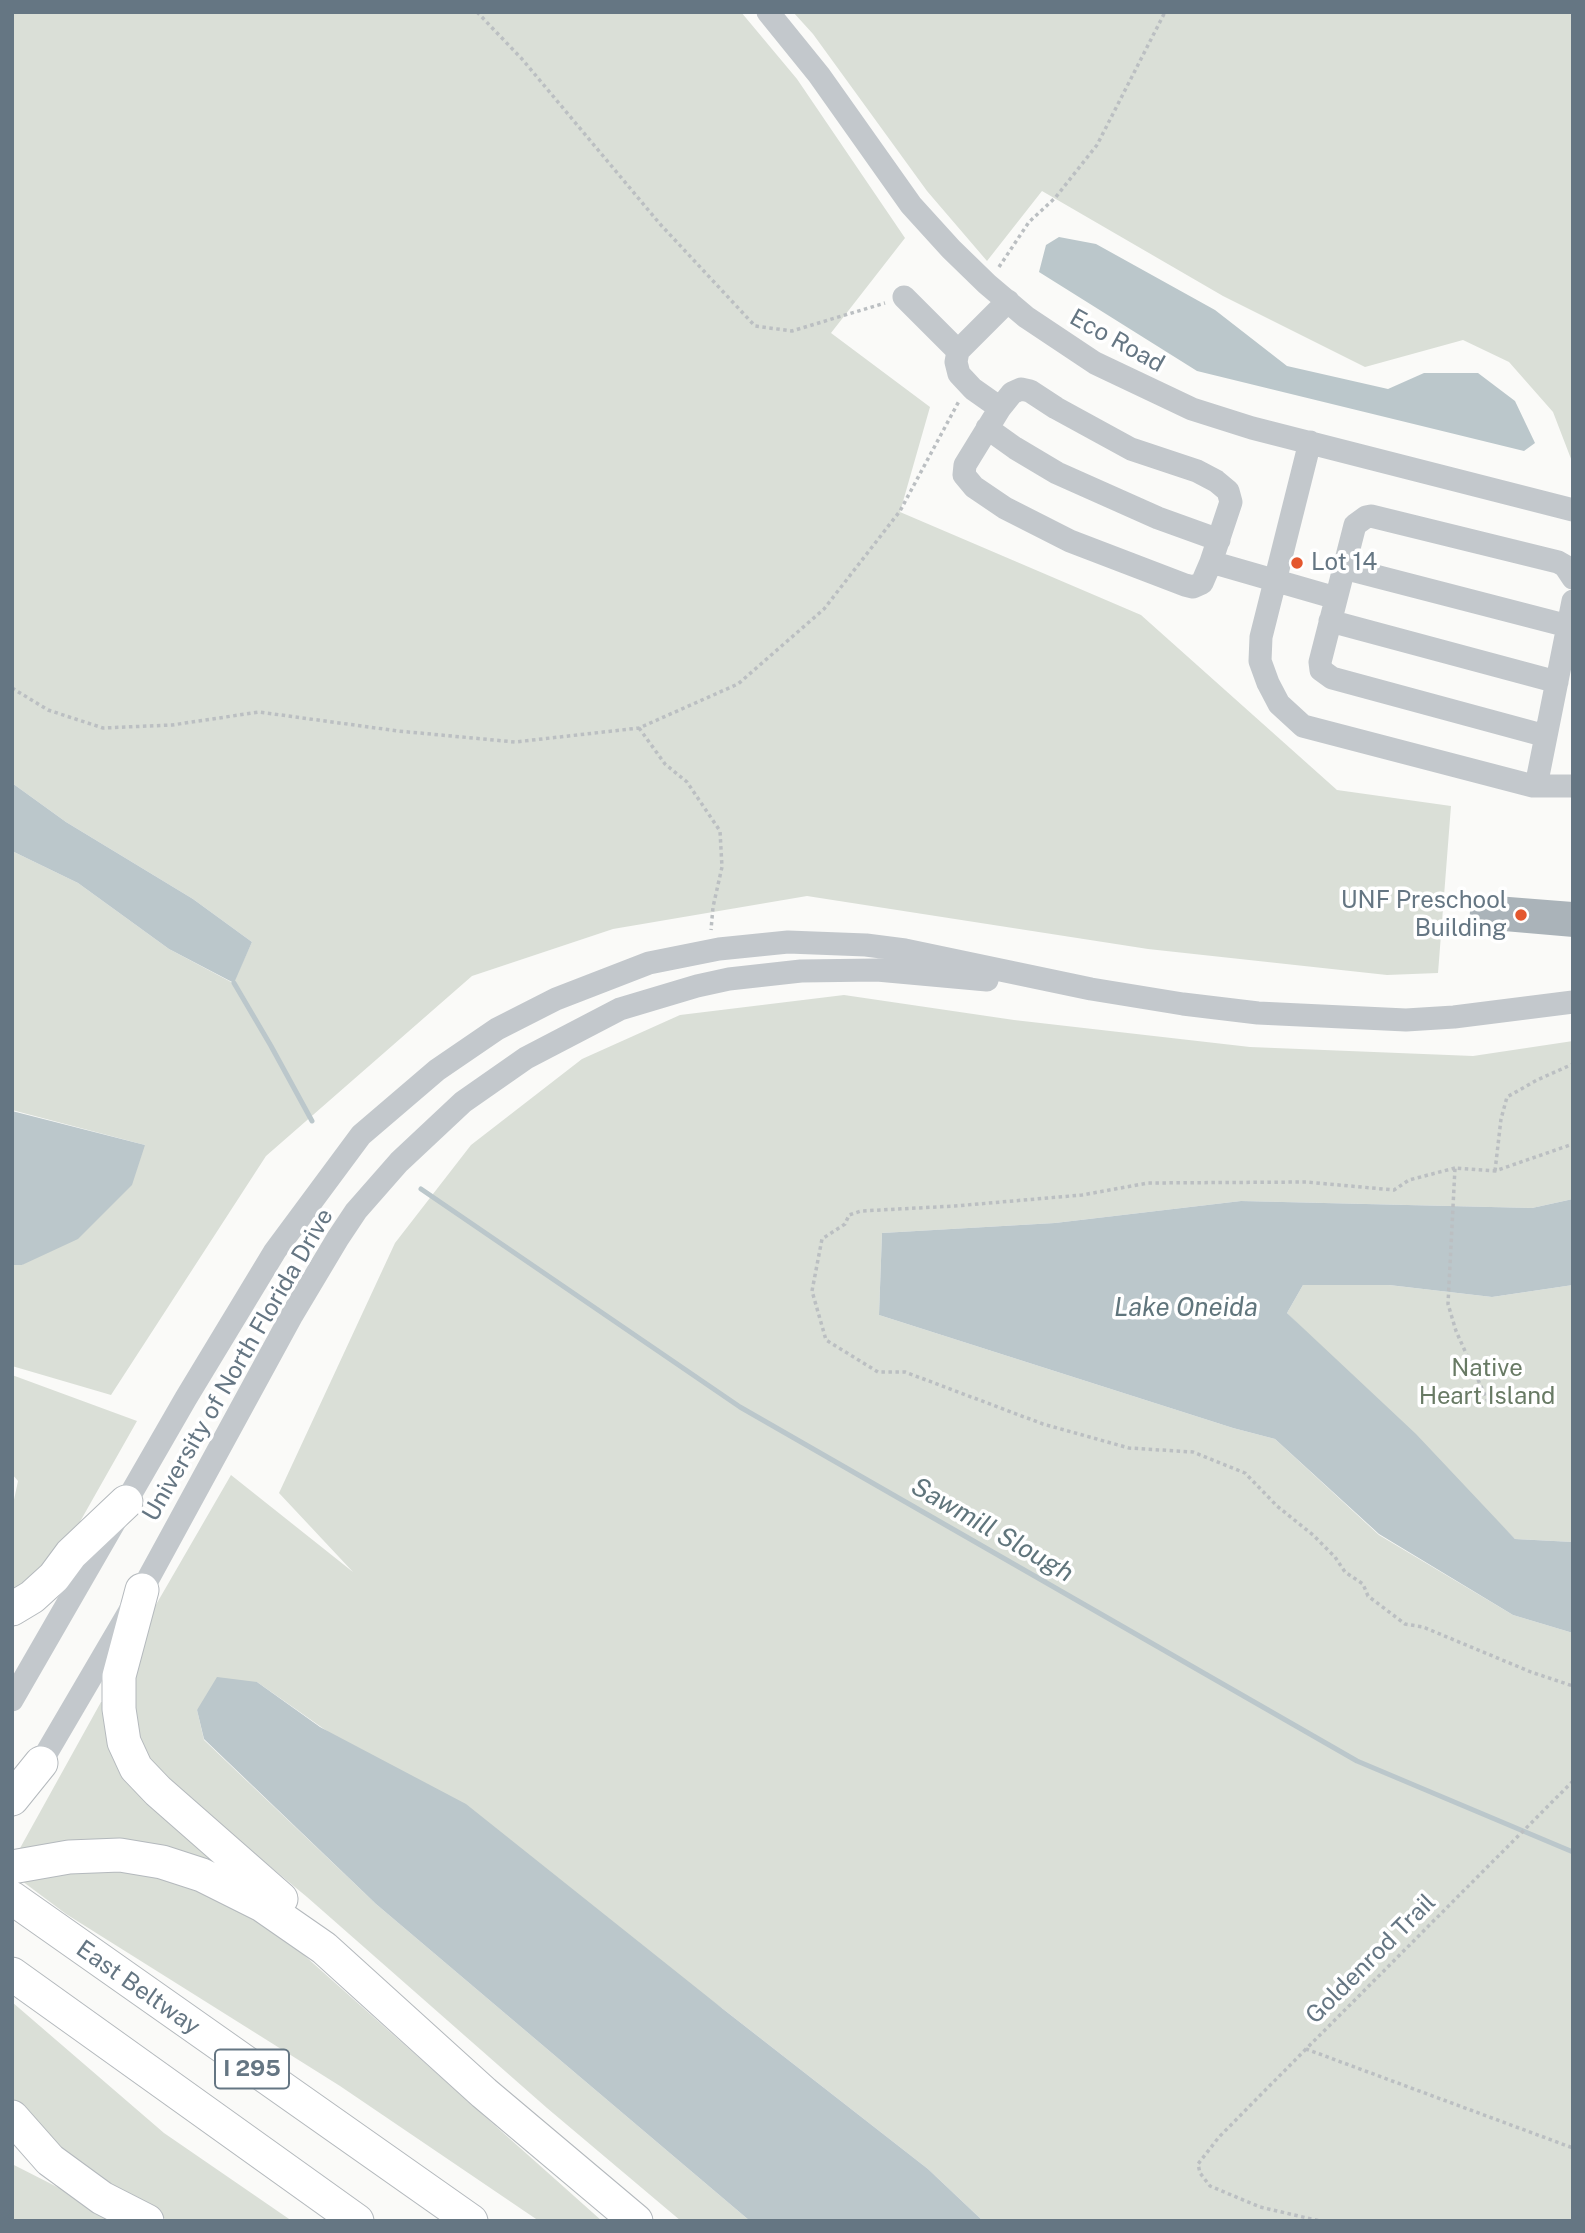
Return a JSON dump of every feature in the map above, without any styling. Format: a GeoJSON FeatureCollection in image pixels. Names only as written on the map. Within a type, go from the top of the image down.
{"type":"FeatureCollection","features":[{"type":"Feature","properties":{"kind":"highway"},"geometry":{"type":"LineString","coordinates":[[12,1609],[32,1597],[54,1577],[71,1554],[126,1502]]}},
{"type":"Feature","properties":{"kind":"highway"},"geometry":{"type":"LineString","coordinates":[[142,1590],[119,1676],[118,1709],[124,1742],[136,1768],[158,1791],[294,1910],[324,1948]]}},
{"type":"Feature","properties":{"kind":"highway"},"geometry":{"type":"LineString","coordinates":[[12,1799],[41,1763]]}},
{"type":"Feature","properties":{"kind":"highway"},"geometry":{"type":"LineString","coordinates":[[12,1867],[69,1857],[120,1855],[162,1862],[202,1875],[262,1905],[324,1948],[484,2094],[636,2221]]}},
{"type":"Feature","properties":{"kind":"highway","name":"East Beltway"},"geometry":{"type":"LineString","coordinates":[[12,1898],[471,2221]]}},
{"type":"Feature","properties":{"kind":"highway","name":"I 295"},"geometry":{"type":"LineString","coordinates":[[15,1976],[357,2221]]}},
{"type":"Feature","properties":{"kind":"highway"},"geometry":{"type":"LineString","coordinates":[[12,2117],[50,2160],[102,2197]]}},
{"type":"Feature","properties":{"kind":"highway","name":"I 295"},"geometry":{"type":"LineString","coordinates":[[222,2125],[368,2221]]}},
{"type":"Feature","properties":{"kind":"highway"},"geometry":{"type":"LineString","coordinates":[[12,2155],[147,2221]]}},
{"type":"Feature","properties":{"kind":"street","name":"Eco Road"},"geometry":{"type":"LineString","coordinates":[[768,12],[818,75],[911,205],[951,249],[1008,301],[1060,341],[1095,363],[1192,409],[1252,428],[1573,510]]}},
{"type":"Feature","properties":{"kind":"street"},"geometry":{"type":"LineString","coordinates":[[904,297],[958,351]]}},
{"type":"Feature","properties":{"kind":"street"},"geometry":{"type":"LineString","coordinates":[[1000,408],[959,374],[956,362],[958,351],[1008,301]]}},
{"type":"Feature","properties":{"kind":"street"},"geometry":{"type":"LineString","coordinates":[[1021,389],[1030,391],[1131,449],[1197,471],[1216,481],[1228,491],[1231,502],[1205,579],[1193,587],[1070,541],[1005,508],[974,487],[964,475],[965,465],[987,429],[1012,393],[1021,389]]}},
{"type":"Feature","properties":{"kind":"street"},"geometry":{"type":"LineString","coordinates":[[987,429],[1057,473],[1158,518],[1219,540]]}},
{"type":"Feature","properties":{"kind":"street"},"geometry":{"type":"LineString","coordinates":[[1310,442],[1261,637],[1260,661],[1279,704],[1303,726],[1536,786],[1573,786]]}},
{"type":"Feature","properties":{"kind":"street"},"geometry":{"type":"LineString","coordinates":[[1546,736],[1327,676],[1321,670],[1320,662],[1355,525],[1362,518],[1371,516],[1559,562],[1573,578]]}},
{"type":"Feature","properties":{"kind":"street"},"geometry":{"type":"LineString","coordinates":[[1211,562],[1336,598]]}},
{"type":"Feature","properties":{"kind":"street"},"geometry":{"type":"LineString","coordinates":[[1344,568],[1568,626]]}},
{"type":"Feature","properties":{"kind":"street"},"geometry":{"type":"LineString","coordinates":[[1536,786],[1573,601]]}},
{"type":"Feature","properties":{"kind":"street"},"geometry":{"type":"LineString","coordinates":[[1330,621],[1557,682]]}},
{"type":"Feature","properties":{"kind":"street","name":"University of North Florida Drive"},"geometry":{"type":"LineString","coordinates":[[12,1700],[186,1398],[275,1251],[361,1135],[437,1070],[497,1029],[556,999],[649,963],[710,951],[788,942],[866,945],[905,950],[1091,989],[1258,1013],[1406,1020],[1454,1017],[1573,1002]]}},
{"type":"Feature","properties":{"kind":"street","name":"University of North Florida Drive"},"geometry":{"type":"LineString","coordinates":[[12,1813],[142,1590],[286,1325],[356,1211],[399,1162],[463,1102],[526,1058],[620,1009],[729,979],[801,971],[877,970],[1091,989]]}},
{"type":"Feature","properties":{"kind":"path"},"geometry":{"type":"LineString","coordinates":[[477,12],[522,58],[660,224],[755,326],[792,331],[904,297]]}},
{"type":"Feature","properties":{"kind":"path"},"geometry":{"type":"LineString","coordinates":[[988,284],[1029,222],[1055,198],[1097,145],[1165,12]]}},
{"type":"Feature","properties":{"kind":"path"},"geometry":{"type":"LineString","coordinates":[[12,688],[48,710],[103,729],[172,725],[259,712],[398,732],[515,742],[639,728],[738,684],[824,609],[900,511],[968,383]]}},
{"type":"Feature","properties":{"kind":"path"},"geometry":{"type":"LineString","coordinates":[[639,728],[665,764],[687,782],[720,831],[723,867],[713,907],[710,951]]}},
{"type":"Feature","properties":{"kind":"path"},"geometry":{"type":"LineString","coordinates":[[1495,1171],[1501,1119],[1507,1097],[1573,1064]]}},
{"type":"Feature","properties":{"kind":"path"},"geometry":{"type":"LineString","coordinates":[[1573,1144],[1495,1171],[1455,1168],[1409,1180],[1394,1189],[1306,1182],[1148,1183],[1082,1195],[861,1211],[849,1215],[845,1223],[821,1239],[812,1291],[826,1340],[878,1371],[905,1372],[1043,1424],[1129,1448],[1194,1452],[1245,1473],[1277,1506],[1328,1550],[1345,1572],[1363,1584],[1368,1596],[1405,1624],[1423,1627],[1531,1672],[1573,1686]]}},
{"type":"Feature","properties":{"kind":"path"},"geometry":{"type":"LineString","coordinates":[[1455,1168],[1448,1304],[1456,1331],[1489,1402]]}},
{"type":"Feature","properties":{"kind":"path","name":"Goldenrod Trail"},"geometry":{"type":"LineString","coordinates":[[1573,1781],[1306,2049],[1573,2148]]}},
{"type":"Feature","properties":{"kind":"path"},"geometry":{"type":"LineString","coordinates":[[1306,2049],[1219,2137],[1198,2164],[1199,2173],[1210,2186],[1260,2207],[1320,2221]]}},
{"type":"Feature","properties":{"kind":"green space"},"geometry":{"type":"Polygon","coordinates":[[[12,12],[741,12],[797,79],[905,238],[831,333],[930,407],[900,512],[1141,615],[1337,790],[1451,806],[1438,973],[1387,975],[1148,949],[807,896],[613,929],[472,976],[266,1156],[111,1395],[12,1366],[12,1265],[22,1265],[145,1145],[12,1110],[12,851],[78,883],[169,949],[233,983],[252,942],[193,899],[66,822],[12,783],[12,12]]]}},
{"type":"Feature","properties":{"kind":"green space"},"geometry":{"type":"Polygon","coordinates":[[[793,12],[1573,12],[1573,464],[1553,412],[1509,362],[1463,340],[1365,367],[1223,296],[1042,191],[987,261],[927,191],[813,34],[793,12]]]}},
{"type":"Feature","properties":{"kind":"green space"},"geometry":{"type":"Polygon","coordinates":[[[844,995],[1014,1020],[1250,1047],[1473,1056],[1573,1041],[1573,1199],[1532,1208],[1241,1201],[1055,1223],[882,1233],[879,1315],[1275,1439],[1379,1535],[1513,1615],[1573,1633],[1573,2221],[983,2221],[928,2169],[723,2009],[257,1682],[197,1710],[204,1740],[376,1904],[750,2221],[681,2221],[547,2108],[307,1897],[145,1763],[126,1731],[139,1634],[231,1475],[353,1572],[279,1493],[395,1243],[471,1145],[582,1059],[680,1015],[844,995]]]}},
{"type":"Feature","properties":{"kind":"green space","name":"Native Heart Island"},"geometry":{"type":"Polygon","coordinates":[[[1303,1285],[1389,1285],[1492,1297],[1573,1285],[1573,1542],[1515,1539],[1287,1313],[1303,1285]]]}},
{"type":"Feature","properties":{"kind":"green space"},"geometry":{"type":"Polygon","coordinates":[[[12,1375],[137,1421],[60,1557],[12,1601],[12,1509],[18,1481],[12,1474],[12,1375]]]}},
{"type":"Feature","properties":{"kind":"green space"},"geometry":{"type":"Polygon","coordinates":[[[103,1702],[226,1867],[19,1850],[103,1702]]]}},
{"type":"Feature","properties":{"kind":"green space"},"geometry":{"type":"Polygon","coordinates":[[[51,1869],[129,1869],[217,1895],[286,1939],[602,2221],[539,2221],[340,2086],[66,1914],[18,1878],[51,1869]]]}},
{"type":"Feature","properties":{"kind":"green space"},"geometry":{"type":"Polygon","coordinates":[[[12,2002],[164,2133],[292,2221],[169,2221],[86,2175],[23,2114],[12,2099],[12,2002]]]}},
{"type":"Feature","properties":{"kind":"green space"},"geometry":{"type":"Polygon","coordinates":[[[12,2164],[124,2221],[12,2221],[12,2164]]]}},
{"type":"Feature","properties":{"kind":"water"},"geometry":{"type":"Polygon","coordinates":[[[1059,237],[1096,244],[1215,310],[1287,366],[1388,389],[1424,373],[1478,373],[1515,401],[1535,443],[1524,451],[1197,371],[1039,272],[1046,245],[1059,237]]]}},
{"type":"Feature","properties":{"kind":"water"},"geometry":{"type":"Polygon","coordinates":[[[12,783],[66,822],[193,899],[252,942],[234,983],[169,949],[78,883],[12,851],[12,783]]]}},
{"type":"Feature","properties":{"kind":"water"},"geometry":{"type":"Polygon","coordinates":[[[12,1111],[145,1145],[132,1185],[78,1239],[22,1265],[12,1265],[12,1111]]]}},
{"type":"Feature","properties":{"kind":"water","name":"Lake Oneida"},"geometry":{"type":"Polygon","coordinates":[[[1573,1199],[1573,1285],[1492,1297],[1389,1285],[1303,1285],[1287,1313],[1416,1434],[1515,1539],[1573,1542],[1573,1633],[1513,1615],[1379,1534],[1275,1439],[879,1315],[882,1233],[1055,1223],[1241,1201],[1532,1208],[1573,1199]]]}},
{"type":"Feature","properties":{"kind":"water"},"geometry":{"type":"Polygon","coordinates":[[[217,1677],[257,1682],[320,1727],[466,1804],[928,2169],[983,2221],[750,2221],[376,1904],[204,1739],[197,1710],[217,1677]]]}},
{"type":"Feature","properties":{"kind":"building","name":"UNF Preschool Building"},"geometry":{"type":"Polygon","coordinates":[[[1471,894],[1573,902],[1573,937],[1469,928],[1471,894]]]}},
{"type":"Feature","properties":{"kind":"waterway"},"geometry":{"type":"LineString","coordinates":[[234,983],[312,1121]]}},
{"type":"Feature","properties":{"kind":"waterway","name":"Sawmill Slough"},"geometry":{"type":"LineString","coordinates":[[421,1189],[740,1407],[1357,1761],[1573,1852]]}},
{"type":"Feature","properties":{"kind":"place","name":"Lot 14"},"geometry":{"type":"Point","coordinates":[1297,563]}},
{"type":"Feature","properties":{"kind":"place","name":"UNF Preschool Building"},"geometry":{"type":"Point","coordinates":[1521,915]}}]}
